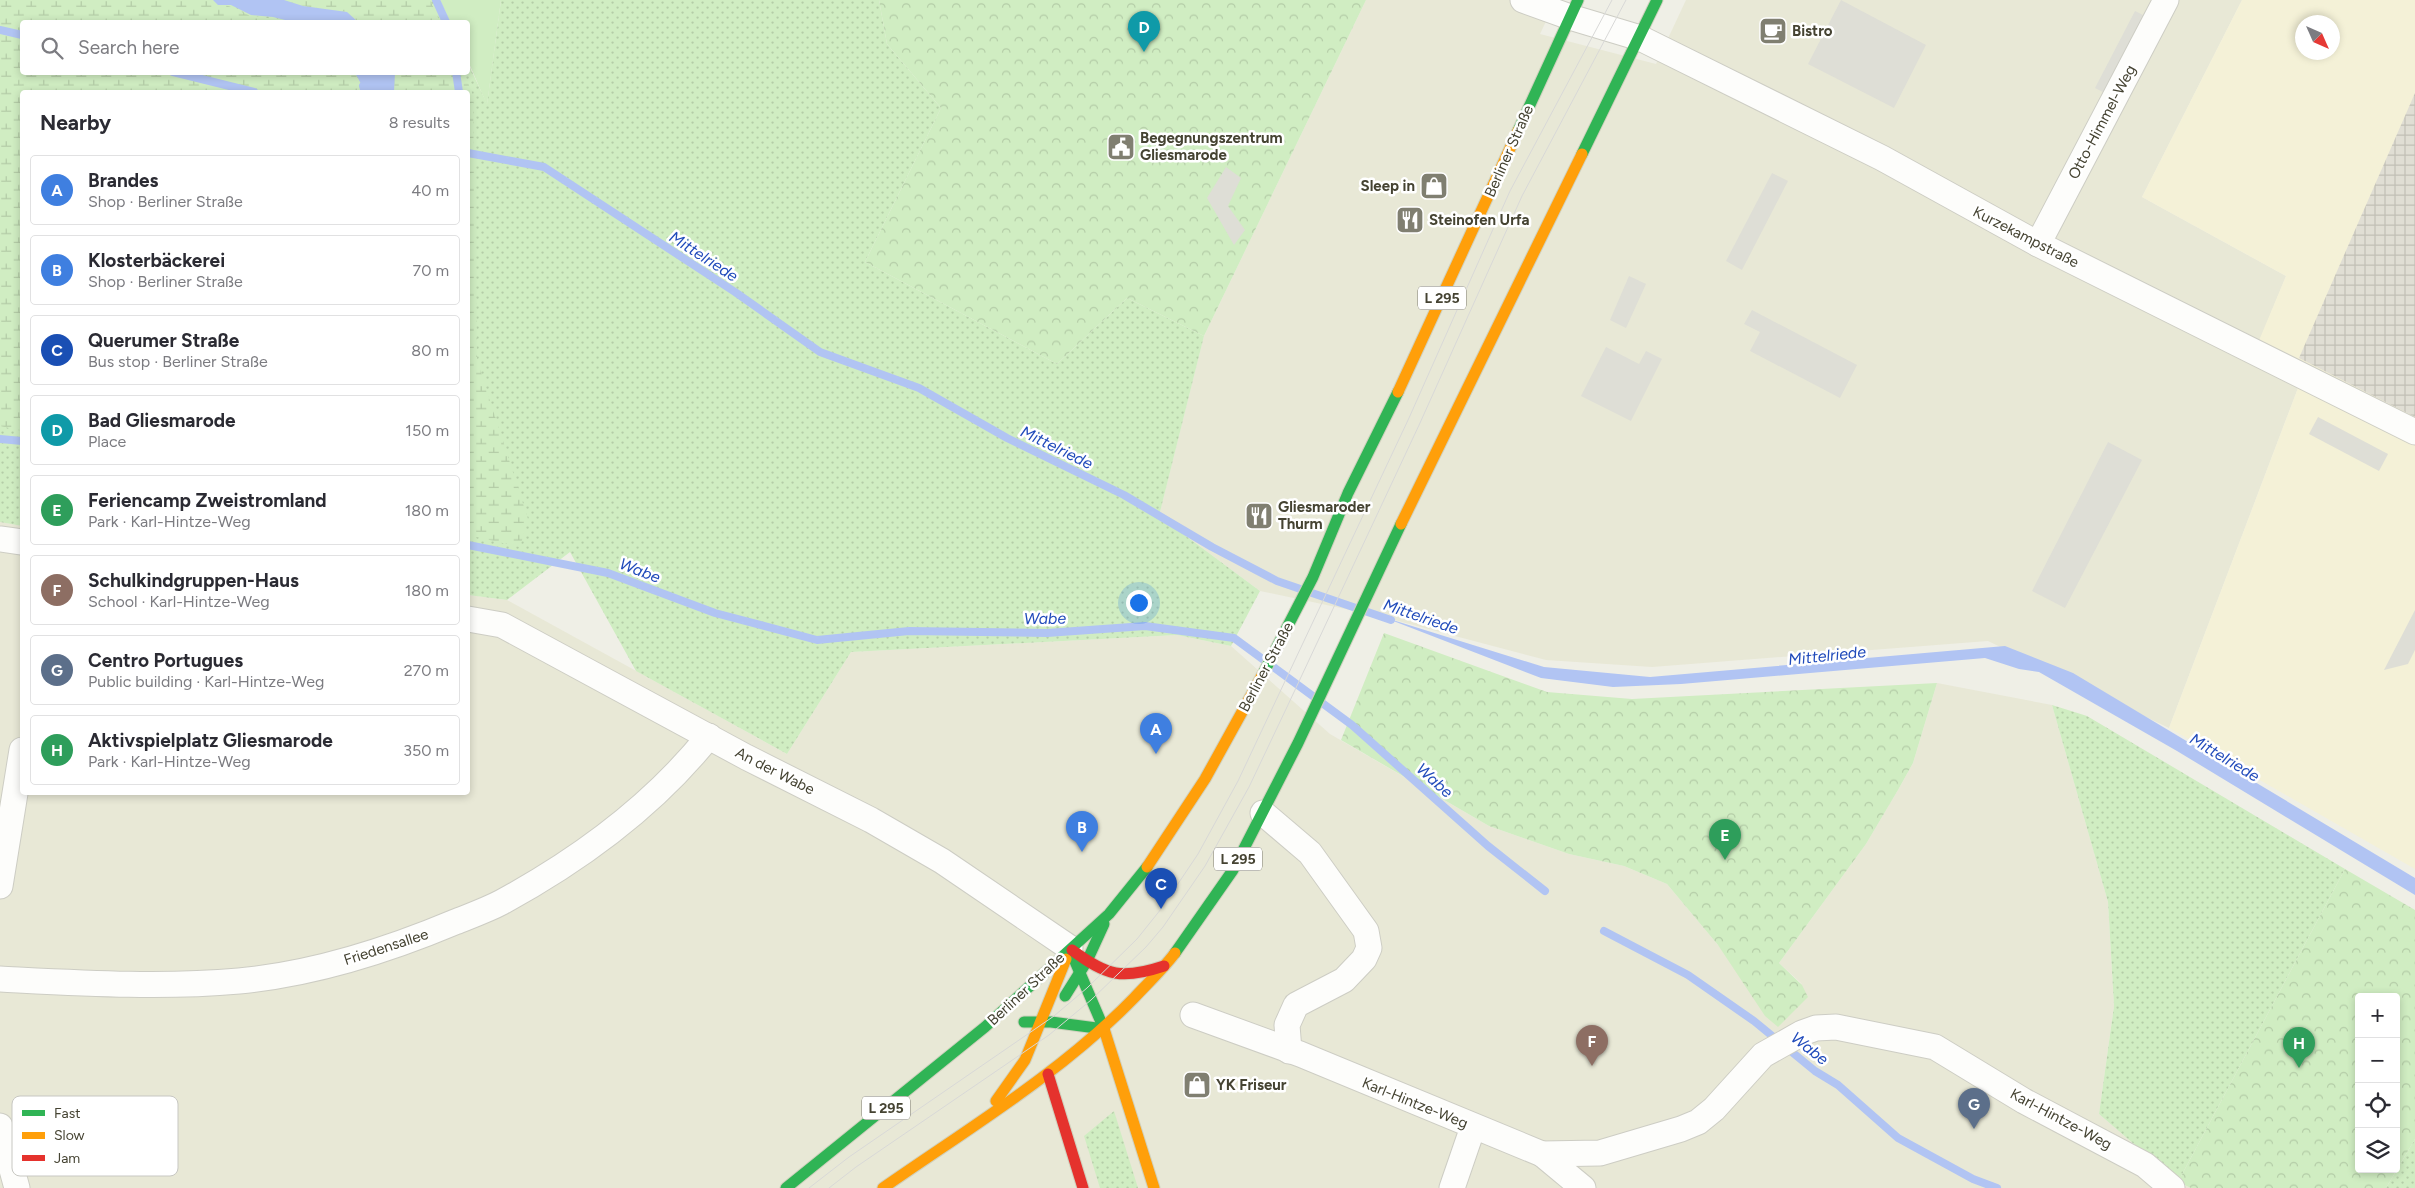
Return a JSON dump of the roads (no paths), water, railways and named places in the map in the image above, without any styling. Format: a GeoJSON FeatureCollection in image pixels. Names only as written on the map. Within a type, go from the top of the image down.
{"type":"FeatureCollection","features":[{"type":"Feature","properties":{"kind":"main road","name":"L 295"},"geometry":{"type":"LineString","coordinates":[[883,1188],[1048,1074],[1104,1029],[1164,966],[1197,923],[1233,870],[1263,814],[1366,596],[1657,0]]}},
{"type":"Feature","properties":{"kind":"main road","name":"Berliner Straße"},"geometry":{"type":"LineString","coordinates":[[786,1188],[1079,954],[1156,855],[1205,779],[1313,577],[1348,493],[1412,365],[1574,9]]}},
{"type":"Feature","properties":{"kind":"main road"},"geometry":{"type":"LineString","coordinates":[[982,1120],[1025,1060],[1079,954],[1109,914]]}},
{"type":"Feature","properties":{"kind":"main road"},"geometry":{"type":"LineString","coordinates":[[1079,954],[1103,972],[1116,976],[1139,975],[1164,966]]}},
{"type":"Feature","properties":{"kind":"main road"},"geometry":{"type":"LineString","coordinates":[[1079,954],[1079,972],[1104,1029],[1154,1188]]}},
{"type":"Feature","properties":{"kind":"main road"},"geometry":{"type":"LineString","coordinates":[[1048,1035],[1046,1022],[1079,972],[1079,954]]}},
{"type":"Feature","properties":{"kind":"main road"},"geometry":{"type":"LineString","coordinates":[[986,1027],[1010,1023],[1046,1022],[1104,1029]]}},
{"type":"Feature","properties":{"kind":"main road"},"geometry":{"type":"LineString","coordinates":[[1048,1058],[1048,1074],[1083,1188]]}},
{"type":"Feature","properties":{"kind":"street"},"geometry":{"type":"LineString","coordinates":[[1523,0],[1574,9],[1640,38]]}},
{"type":"Feature","properties":{"kind":"street","name":"Otto-Himmel-Weg"},"geometry":{"type":"LineString","coordinates":[[2038,244],[2166,0]]}},
{"type":"Feature","properties":{"kind":"street","name":"Kurzekampstraße"},"geometry":{"type":"LineString","coordinates":[[1640,38],[1882,158],[2038,244],[2415,432]]}},
{"type":"Feature","properties":{"kind":"street"},"geometry":{"type":"LineString","coordinates":[[0,539],[20,542]]}},
{"type":"Feature","properties":{"kind":"street","name":"An der Wabe"},"geometry":{"type":"LineString","coordinates":[[470,619],[502,625],[871,820],[942,861],[1079,954]]}},
{"type":"Feature","properties":{"kind":"street","name":"Friedensallee"},"geometry":{"type":"LineString","coordinates":[[0,979],[155,985],[240,980],[321,968],[417,938],[501,903],[577,855],[648,802],[684,767],[709,736]]}},
{"type":"Feature","properties":{"kind":"street"},"geometry":{"type":"LineString","coordinates":[[0,886],[20,762]]}},
{"type":"Feature","properties":{"kind":"street"},"geometry":{"type":"LineString","coordinates":[[1263,814],[1310,853],[1366,931],[1369,948],[1364,958],[1344,980],[1296,1005],[1288,1025],[1289,1051]]}},
{"type":"Feature","properties":{"kind":"street","name":"Karl-Hintze-Weg"},"geometry":{"type":"LineString","coordinates":[[1192,1015],[1289,1051],[1542,1154],[1583,1188]]}},
{"type":"Feature","properties":{"kind":"street","name":"Karl-Hintze-Weg"},"geometry":{"type":"LineString","coordinates":[[1542,1154],[1600,1153],[1681,1129],[1698,1122],[1714,1109],[1763,1055],[1802,1033],[1816,1028],[1836,1028],[1935,1047],[2024,1101],[2145,1165],[2172,1188]]}},
{"type":"Feature","properties":{"kind":"street"},"geometry":{"type":"LineString","coordinates":[[0,1126],[12,1170]]}},
{"type":"Feature","properties":{"kind":"street"},"geometry":{"type":"LineString","coordinates":[[1452,1188],[1473,1127]]}},
{"type":"Feature","properties":{"kind":"water"},"geometry":{"type":"Polygon","coordinates":[[[213,0],[284,0],[303,6],[347,12],[356,20],[285,20],[251,15],[231,5],[218,5],[213,0]]]}},
{"type":"Feature","properties":{"kind":"water"},"geometry":{"type":"Polygon","coordinates":[[[395,75],[394,90],[368,90],[356,76],[395,75]]]}},
{"type":"Feature","properties":{"kind":"water"},"geometry":{"type":"Polygon","coordinates":[[[1383,617],[1544,667],[1650,677],[2005,646],[2073,673],[2415,878],[2415,895],[2177,751],[2039,672],[2019,669],[1985,658],[1681,684],[1613,687],[1541,678],[1383,617]]]}},
{"type":"Feature","properties":{"kind":"waterway"},"geometry":{"type":"LineString","coordinates":[[436,0],[445,20]]}},
{"type":"Feature","properties":{"kind":"waterway","name":"Mittelriede"},"geometry":{"type":"LineString","coordinates":[[0,30],[20,35]]}},
{"type":"Feature","properties":{"kind":"waterway","name":"Mittelriede"},"geometry":{"type":"LineString","coordinates":[[185,75],[246,90]]}},
{"type":"Feature","properties":{"kind":"waterway"},"geometry":{"type":"LineString","coordinates":[[456,75],[459,90]]}},
{"type":"Feature","properties":{"kind":"waterway"},"geometry":{"type":"LineString","coordinates":[[363,86],[364,90]]}},
{"type":"Feature","properties":{"kind":"waterway","name":"Mittelriede"},"geometry":{"type":"LineString","coordinates":[[470,153],[544,167],[735,292],[820,352],[919,388],[1007,438],[1124,495],[1212,547],[1277,581],[1391,620]]}},
{"type":"Feature","properties":{"kind":"waterway","name":"Wabe"},"geometry":{"type":"LineString","coordinates":[[0,439],[20,441]]}},
{"type":"Feature","properties":{"kind":"waterway","name":"Wabe"},"geometry":{"type":"LineString","coordinates":[[470,545],[608,573],[715,613],[817,640],[909,631],[1047,633],[1145,626],[1234,638],[1352,725],[1488,846],[1545,891]]}},
{"type":"Feature","properties":{"kind":"waterway","name":"Wabe"},"geometry":{"type":"LineString","coordinates":[[1604,931],[1688,975],[1754,1021],[1815,1071],[1838,1085],[1898,1138],[1973,1179],[1997,1188]]}},
{"type":"Feature","properties":{"kind":"tram line"},"geometry":{"type":"LineString","coordinates":[[809,1188],[849,1157],[1054,1016],[1087,988],[1137,939],[1161,909],[1198,854],[1238,781],[1409,418],[1510,191],[1612,0]]}},
{"type":"Feature","properties":{"kind":"tram line"},"geometry":{"type":"LineString","coordinates":[[829,1188],[856,1167],[1049,1035],[1091,1000],[1146,947],[1163,927],[1205,866],[1249,787],[1287,707],[1420,423],[1522,196],[1626,0]]}},
{"type":"Feature","properties":{"kind":"place","name":"Bistro"},"geometry":{"type":"Point","coordinates":[1773,31]}},
{"type":"Feature","properties":{"kind":"place","name":"Bad Gliesmarode"},"geometry":{"type":"Point","coordinates":[1144,52]}},
{"type":"Feature","properties":{"kind":"place","name":"Begegnungszentrum Gliesmarode"},"geometry":{"type":"Point","coordinates":[1121,147]}},
{"type":"Feature","properties":{"kind":"place","name":"Sleep in"},"geometry":{"type":"Point","coordinates":[1434,186]}},
{"type":"Feature","properties":{"kind":"place","name":"Steinofen Urfa"},"geometry":{"type":"Point","coordinates":[1410,220]}},
{"type":"Feature","properties":{"kind":"place","name":"Gliesmaroder Thurm"},"geometry":{"type":"Point","coordinates":[1259,516]}},
{"type":"Feature","properties":{"kind":"place","name":"Brandes"},"geometry":{"type":"Point","coordinates":[1156,754]}},
{"type":"Feature","properties":{"kind":"place","name":"Klosterbäckerei"},"geometry":{"type":"Point","coordinates":[1082,852]}},
{"type":"Feature","properties":{"kind":"place","name":"Feriencamp Zweistromland"},"geometry":{"type":"Point","coordinates":[1725,860]}},
{"type":"Feature","properties":{"kind":"place","name":"Querumer Straße"},"geometry":{"type":"Point","coordinates":[1161,909]}},
{"type":"Feature","properties":{"kind":"place","name":"Schulkindgruppen-Haus"},"geometry":{"type":"Point","coordinates":[1592,1066]}},
{"type":"Feature","properties":{"kind":"place","name":"Aktivspielplatz Gliesmarode"},"geometry":{"type":"Point","coordinates":[2299,1068]}},
{"type":"Feature","properties":{"kind":"place","name":"YK Friseur"},"geometry":{"type":"Point","coordinates":[1197,1085]}},
{"type":"Feature","properties":{"kind":"place","name":"Centro Portugues"},"geometry":{"type":"Point","coordinates":[1974,1129]}}]}
